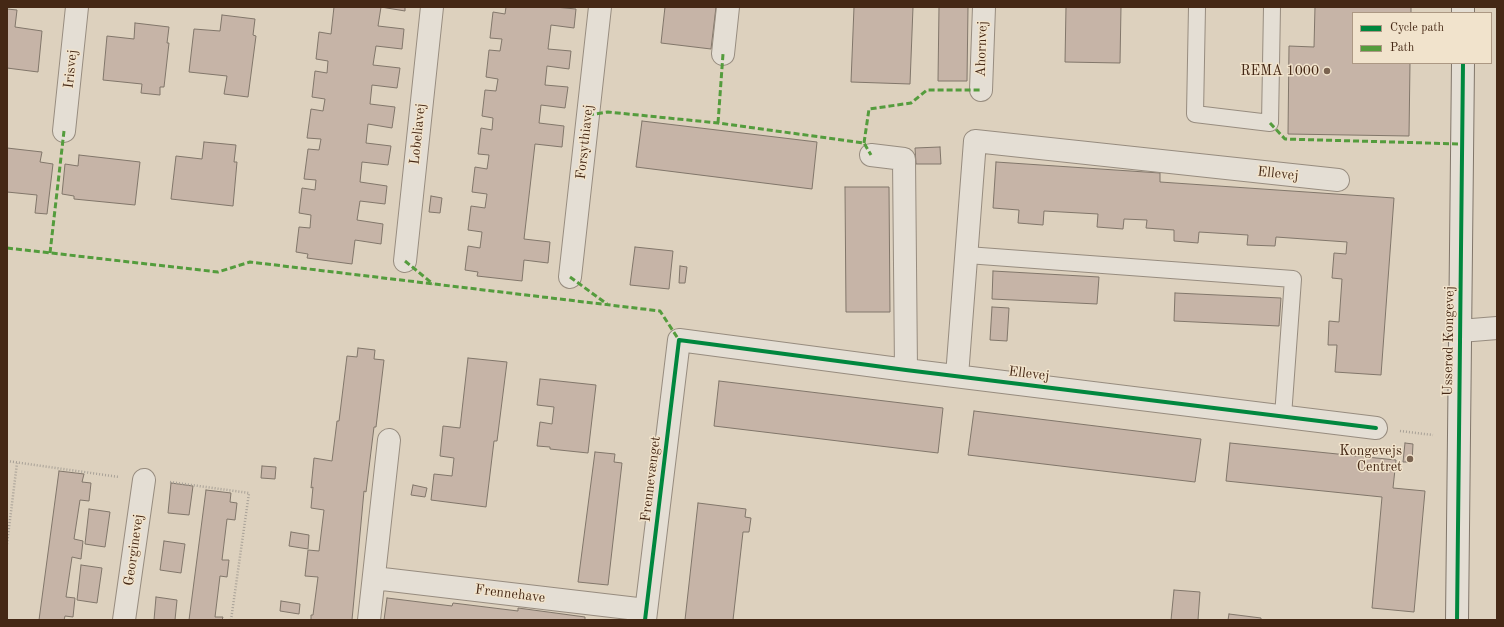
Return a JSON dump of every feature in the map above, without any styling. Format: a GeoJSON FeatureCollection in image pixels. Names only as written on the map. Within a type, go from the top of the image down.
{"type":"FeatureCollection","features":[{"type":"Feature","properties":{"kind":"street","name":"Irisvej"},"geometry":{"type":"LineString","coordinates":[[64,131],[77,7]]}},
{"type":"Feature","properties":{"kind":"street","name":"Lobeliavej"},"geometry":{"type":"LineString","coordinates":[[405,260],[432,7]]}},
{"type":"Feature","properties":{"kind":"street","name":"Forsythiavej"},"geometry":{"type":"LineString","coordinates":[[570,277],[600,7]]}},
{"type":"Feature","properties":{"kind":"street"},"geometry":{"type":"LineString","coordinates":[[723,54],[728,7]]}},
{"type":"Feature","properties":{"kind":"street","name":"Ahornvej"},"geometry":{"type":"LineString","coordinates":[[981,90],[984,7]]}},
{"type":"Feature","properties":{"kind":"street","name":"Usserød Kongevej"},"geometry":{"type":"LineString","coordinates":[[1457,620],[1463,64]]}},
{"type":"Feature","properties":{"kind":"street","name":"Ellevej"},"geometry":{"type":"LineString","coordinates":[[957,376],[975,142],[1338,180]]}},
{"type":"Feature","properties":{"kind":"street"},"geometry":{"type":"LineString","coordinates":[[871,155],[904,159],[906,370]]}},
{"type":"Feature","properties":{"kind":"street"},"geometry":{"type":"LineString","coordinates":[[1460,331],[1497,328]]}},
{"type":"Feature","properties":{"kind":"street","name":"Ellevej"},"geometry":{"type":"LineString","coordinates":[[679,340],[906,370],[1376,428]]}},
{"type":"Feature","properties":{"kind":"street","name":"Frennevænget"},"geometry":{"type":"LineString","coordinates":[[645,615],[679,340]]}},
{"type":"Feature","properties":{"kind":"street"},"geometry":{"type":"LineString","coordinates":[[369,620],[390,440]]}},
{"type":"Feature","properties":{"kind":"street","name":"Georginevej"},"geometry":{"type":"LineString","coordinates":[[124,620],[144,480]]}},
{"type":"Feature","properties":{"kind":"street","name":"Frennehave"},"geometry":{"type":"LineString","coordinates":[[374,578],[645,615]]}},
{"type":"Feature","properties":{"kind":"lane"},"geometry":{"type":"LineString","coordinates":[[1197,7],[1195,114],[1270,123],[1272,7]]}},
{"type":"Feature","properties":{"kind":"lane"},"geometry":{"type":"LineString","coordinates":[[967,255],[1292,279],[1283,416]]}},
{"type":"Feature","properties":{"kind":"path"},"geometry":{"type":"LineString","coordinates":[[1376,428],[1459,438]]}},
{"type":"Feature","properties":{"kind":"path"},"geometry":{"type":"LineString","coordinates":[[7,461],[144,480],[249,492],[231,620]]}},
{"type":"Feature","properties":{"kind":"path"},"geometry":{"type":"LineString","coordinates":[[7,544],[17,463]]}},
{"type":"Feature","properties":{"kind":"building"},"geometry":{"type":"Polygon","coordinates":[[[334,7],[381,7],[378,26],[404,29],[402,49],[376,46],[373,65],[400,68],[397,88],[372,85],[370,104],[395,107],[392,128],[368,124],[366,143],[391,146],[388,165],[362,162],[360,182],[387,186],[385,204],[360,201],[357,220],[383,224],[381,244],[355,240],[352,264],[307,258],[308,254],[296,252],[299,227],[310,228],[311,215],[299,213],[302,188],[315,190],[316,180],[304,179],[308,149],[319,150],[321,139],[307,138],[311,109],[323,111],[325,99],[312,97],[315,71],[327,73],[328,61],[316,59],[319,32],[331,34],[334,7]]]}},
{"type":"Feature","properties":{"kind":"building"},"geometry":{"type":"Polygon","coordinates":[[[381,7],[405,7],[405,11],[381,7]]]}},
{"type":"Feature","properties":{"kind":"building"},"geometry":{"type":"Polygon","coordinates":[[[506,7],[555,7],[576,9],[574,28],[551,25],[548,49],[571,51],[569,69],[547,66],[545,85],[568,87],[565,108],[541,105],[539,123],[564,126],[562,147],[535,144],[524,239],[550,242],[548,263],[524,260],[522,281],[477,276],[478,272],[465,270],[468,246],[480,248],[482,232],[468,230],[471,206],[485,208],[487,194],[472,192],[475,167],[487,169],[489,155],[478,154],[481,128],[492,130],[493,118],[482,116],[485,90],[496,91],[498,79],[486,77],[489,50],[500,51],[502,39],[490,38],[493,12],[505,14],[506,7]]]}},
{"type":"Feature","properties":{"kind":"building"},"geometry":{"type":"Polygon","coordinates":[[[665,7],[716,7],[711,49],[661,43],[665,7]]]}},
{"type":"Feature","properties":{"kind":"building"},"geometry":{"type":"Polygon","coordinates":[[[854,7],[913,7],[910,84],[851,82],[854,7]]]}},
{"type":"Feature","properties":{"kind":"building"},"geometry":{"type":"Polygon","coordinates":[[[939,7],[968,7],[967,81],[938,81],[939,7]]]}},
{"type":"Feature","properties":{"kind":"building"},"geometry":{"type":"Polygon","coordinates":[[[1066,7],[1121,7],[1120,63],[1065,62],[1066,7]]]}},
{"type":"Feature","properties":{"kind":"building"},"geometry":{"type":"Polygon","coordinates":[[[1315,7],[1411,7],[1411,12],[1352,12],[1352,64],[1410,64],[1409,136],[1288,134],[1289,46],[1314,47],[1315,7]]]}},
{"type":"Feature","properties":{"kind":"building"},"geometry":{"type":"Polygon","coordinates":[[[7,9],[17,10],[15,27],[42,31],[38,72],[7,68],[7,9]]]}},
{"type":"Feature","properties":{"kind":"building"},"geometry":{"type":"Polygon","coordinates":[[[222,15],[255,19],[253,35],[256,36],[248,97],[224,94],[227,76],[189,72],[194,29],[220,31],[222,15]]]}},
{"type":"Feature","properties":{"kind":"building"},"geometry":{"type":"Polygon","coordinates":[[[135,23],[169,27],[167,43],[169,43],[164,87],[160,87],[160,95],[141,93],[142,84],[103,80],[107,36],[134,39],[135,23]]]}},
{"type":"Feature","properties":{"kind":"building"},"geometry":{"type":"Polygon","coordinates":[[[642,121],[817,142],[812,189],[636,167],[642,121]]]}},
{"type":"Feature","properties":{"kind":"building"},"geometry":{"type":"Polygon","coordinates":[[[204,142],[236,145],[234,162],[237,162],[233,206],[171,199],[176,156],[202,159],[204,142]]]}},
{"type":"Feature","properties":{"kind":"building"},"geometry":{"type":"Polygon","coordinates":[[[940,147],[941,164],[916,164],[915,148],[940,147]]]}},
{"type":"Feature","properties":{"kind":"building"},"geometry":{"type":"Polygon","coordinates":[[[7,148],[42,152],[40,162],[53,164],[47,214],[35,213],[37,195],[7,192],[7,148]]]}},
{"type":"Feature","properties":{"kind":"building"},"geometry":{"type":"Polygon","coordinates":[[[79,155],[140,162],[135,205],[74,199],[74,196],[62,194],[65,164],[78,166],[79,155]]]}},
{"type":"Feature","properties":{"kind":"building"},"geometry":{"type":"Polygon","coordinates":[[[996,162],[1160,173],[1160,182],[1394,198],[1381,375],[1335,372],[1337,345],[1328,345],[1329,321],[1339,322],[1342,279],[1332,278],[1334,253],[1346,254],[1347,242],[1276,237],[1275,246],[1247,245],[1248,235],[1199,232],[1198,243],[1174,241],[1174,230],[1146,228],[1147,220],[1124,219],[1123,229],[1097,227],[1098,214],[1044,211],[1043,225],[1018,223],[1019,210],[993,208],[996,162]]]}},
{"type":"Feature","properties":{"kind":"building"},"geometry":{"type":"Polygon","coordinates":[[[845,187],[889,187],[890,312],[846,312],[845,187]]]}},
{"type":"Feature","properties":{"kind":"building"},"geometry":{"type":"Polygon","coordinates":[[[431,196],[442,198],[440,213],[429,212],[431,196]]]}},
{"type":"Feature","properties":{"kind":"building"},"geometry":{"type":"Polygon","coordinates":[[[635,247],[673,251],[669,289],[630,285],[635,247]]]}},
{"type":"Feature","properties":{"kind":"building"},"geometry":{"type":"Polygon","coordinates":[[[680,266],[687,267],[685,283],[679,283],[680,266]]]}},
{"type":"Feature","properties":{"kind":"building"},"geometry":{"type":"Polygon","coordinates":[[[993,271],[1099,277],[1097,304],[992,299],[993,271]]]}},
{"type":"Feature","properties":{"kind":"building"},"geometry":{"type":"Polygon","coordinates":[[[1175,293],[1281,298],[1279,326],[1174,321],[1175,293]]]}},
{"type":"Feature","properties":{"kind":"building"},"geometry":{"type":"Polygon","coordinates":[[[992,307],[1009,308],[1007,341],[990,340],[992,307]]]}},
{"type":"Feature","properties":{"kind":"building"},"geometry":{"type":"Polygon","coordinates":[[[358,348],[375,350],[374,359],[384,360],[366,492],[364,491],[352,620],[311,620],[318,577],[305,576],[308,550],[319,551],[324,510],[311,508],[314,458],[332,461],[337,421],[339,421],[347,356],[357,357],[358,348]]]}},
{"type":"Feature","properties":{"kind":"building"},"geometry":{"type":"Polygon","coordinates":[[[468,358],[507,362],[497,441],[494,441],[486,507],[431,500],[434,474],[452,476],[454,458],[440,456],[443,426],[460,428],[468,358]]]}},
{"type":"Feature","properties":{"kind":"building"},"geometry":{"type":"Polygon","coordinates":[[[540,379],[596,385],[588,453],[550,449],[550,447],[537,446],[540,422],[552,424],[554,407],[537,405],[540,379]]]}},
{"type":"Feature","properties":{"kind":"building"},"geometry":{"type":"Polygon","coordinates":[[[719,381],[943,408],[938,453],[714,426],[719,381]]]}},
{"type":"Feature","properties":{"kind":"building"},"geometry":{"type":"Polygon","coordinates":[[[974,411],[1201,439],[1195,482],[968,455],[974,411]]]}},
{"type":"Feature","properties":{"kind":"building"},"geometry":{"type":"Polygon","coordinates":[[[1230,443],[1396,460],[1393,488],[1425,491],[1414,612],[1372,608],[1382,497],[1226,481],[1230,443]]]}},
{"type":"Feature","properties":{"kind":"building"},"geometry":{"type":"Polygon","coordinates":[[[1405,443],[1413,444],[1412,462],[1403,462],[1405,443]]]}},
{"type":"Feature","properties":{"kind":"building"},"geometry":{"type":"Polygon","coordinates":[[[595,452],[615,454],[614,462],[622,463],[608,585],[578,582],[595,452]]]}},
{"type":"Feature","properties":{"kind":"building"},"geometry":{"type":"Polygon","coordinates":[[[262,466],[276,467],[275,479],[261,478],[262,466]]]}},
{"type":"Feature","properties":{"kind":"building"},"geometry":{"type":"Polygon","coordinates":[[[59,471],[84,474],[82,482],[91,483],[89,501],[80,500],[74,539],[83,541],[81,559],[72,557],[66,597],[75,598],[73,617],[65,616],[64,620],[39,620],[59,471]]]}},
{"type":"Feature","properties":{"kind":"building"},"geometry":{"type":"Polygon","coordinates":[[[171,483],[193,486],[189,515],[168,513],[171,483]]]}},
{"type":"Feature","properties":{"kind":"building"},"geometry":{"type":"Polygon","coordinates":[[[413,485],[427,488],[425,497],[411,495],[413,485]]]}},
{"type":"Feature","properties":{"kind":"building"},"geometry":{"type":"Polygon","coordinates":[[[206,490],[231,493],[230,502],[237,503],[235,520],[227,519],[222,560],[229,560],[227,577],[220,576],[215,617],[223,617],[222,620],[189,620],[206,490]]]}},
{"type":"Feature","properties":{"kind":"building"},"geometry":{"type":"Polygon","coordinates":[[[698,503],[746,509],[745,517],[751,518],[749,532],[743,532],[733,620],[685,620],[698,503]]]}},
{"type":"Feature","properties":{"kind":"building"},"geometry":{"type":"Polygon","coordinates":[[[89,509],[110,512],[105,547],[85,544],[89,509]]]}},
{"type":"Feature","properties":{"kind":"building"},"geometry":{"type":"Polygon","coordinates":[[[291,532],[309,535],[308,549],[289,546],[291,532]]]}},
{"type":"Feature","properties":{"kind":"building"},"geometry":{"type":"Polygon","coordinates":[[[164,541],[185,544],[181,573],[160,570],[164,541]]]}},
{"type":"Feature","properties":{"kind":"building"},"geometry":{"type":"Polygon","coordinates":[[[81,565],[102,568],[97,603],[77,600],[81,565]]]}},
{"type":"Feature","properties":{"kind":"building"},"geometry":{"type":"Polygon","coordinates":[[[1174,590],[1200,592],[1198,620],[1171,620],[1174,590]]]}},
{"type":"Feature","properties":{"kind":"building"},"geometry":{"type":"Polygon","coordinates":[[[156,597],[177,600],[175,620],[154,620],[156,597]]]}},
{"type":"Feature","properties":{"kind":"building"},"geometry":{"type":"Polygon","coordinates":[[[387,598],[452,606],[453,603],[518,611],[518,608],[585,617],[585,620],[384,620],[387,598]]]}},
{"type":"Feature","properties":{"kind":"building"},"geometry":{"type":"Polygon","coordinates":[[[281,601],[300,604],[299,614],[280,611],[281,601]]]}},
{"type":"Feature","properties":{"kind":"building"},"geometry":{"type":"Polygon","coordinates":[[[1229,614],[1261,618],[1261,620],[1228,620],[1229,614]]]}},
{"type":"Feature","properties":{"kind":"marked path"},"geometry":{"type":"LineString","coordinates":[[718,123],[723,54]]}},
{"type":"Feature","properties":{"kind":"marked path"},"geometry":{"type":"LineString","coordinates":[[864,143],[869,109],[911,103],[927,90],[981,90]]}},
{"type":"Feature","properties":{"kind":"marked path"},"geometry":{"type":"LineString","coordinates":[[588,115],[608,112],[718,123],[864,143],[871,155]]}},
{"type":"Feature","properties":{"kind":"marked path"},"geometry":{"type":"LineString","coordinates":[[1270,123],[1285,139],[1462,144]]}},
{"type":"Feature","properties":{"kind":"marked path"},"geometry":{"type":"LineString","coordinates":[[50,253],[64,131]]}},
{"type":"Feature","properties":{"kind":"marked path"},"geometry":{"type":"LineString","coordinates":[[7,248],[218,272],[250,262],[660,311],[679,340]]}},
{"type":"Feature","properties":{"kind":"marked path"},"geometry":{"type":"LineString","coordinates":[[405,261],[433,284]]}},
{"type":"Feature","properties":{"kind":"marked path"},"geometry":{"type":"LineString","coordinates":[[570,277],[607,304]]}},
{"type":"Feature","properties":{"kind":"cycle path"},"geometry":{"type":"LineString","coordinates":[[1457,620],[1463,64]]}},
{"type":"Feature","properties":{"kind":"cycle path"},"geometry":{"type":"LineString","coordinates":[[645,620],[679,340],[906,370],[1376,428]]}},
{"type":"Feature","properties":{"kind":"place","name":"REMA 1000"},"geometry":{"type":"Point","coordinates":[1327,71]}},
{"type":"Feature","properties":{"kind":"place","name":"Kongevejs Centret"},"geometry":{"type":"Point","coordinates":[1410,459]}}]}
